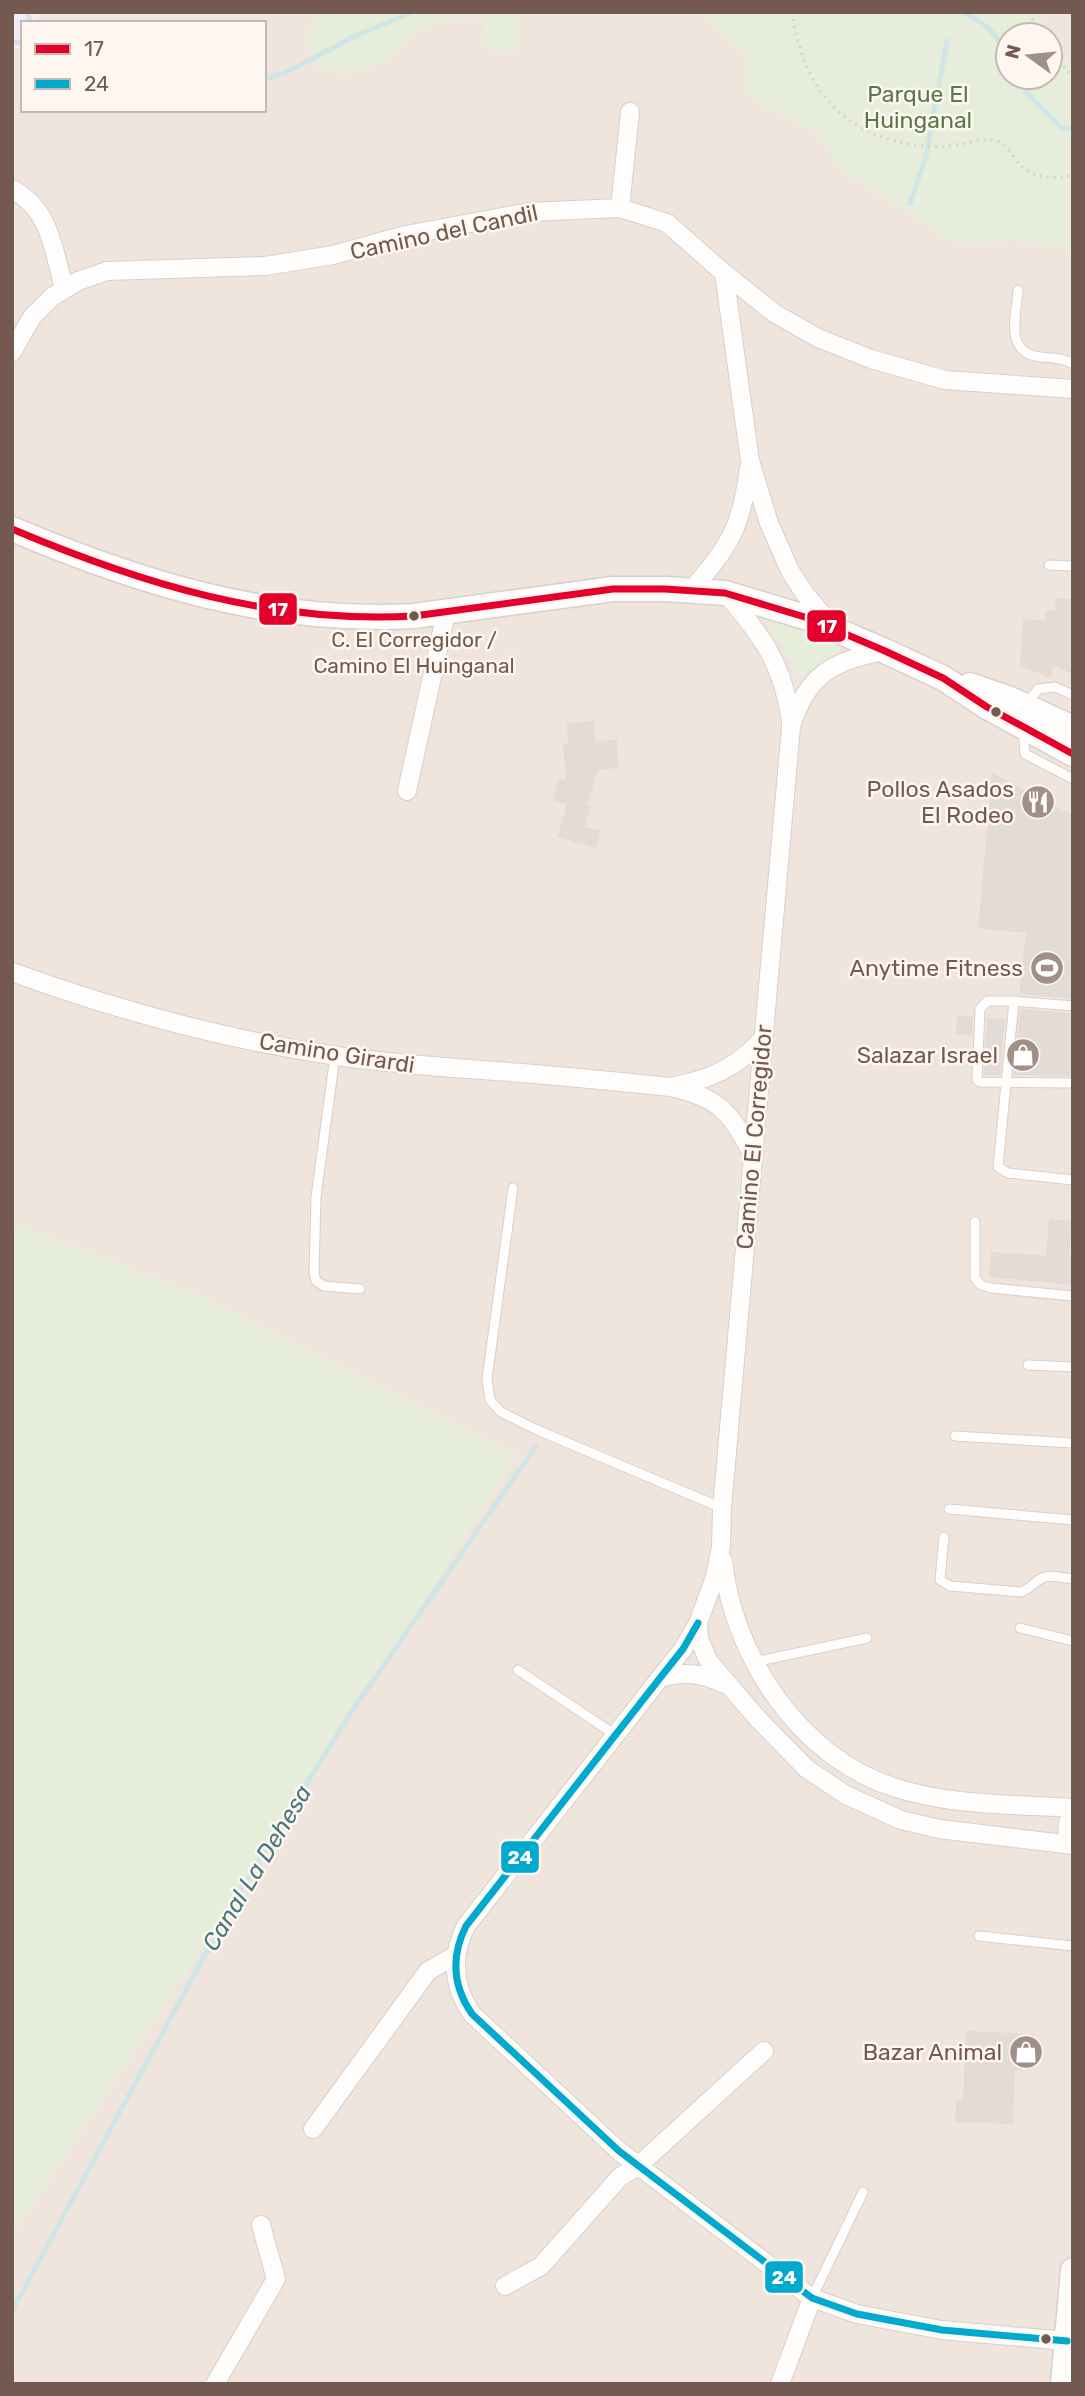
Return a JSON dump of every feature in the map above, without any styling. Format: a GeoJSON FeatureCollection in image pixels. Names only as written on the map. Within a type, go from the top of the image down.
{"type":"FeatureCollection","features":[{"type":"Feature","properties":{"kind":"street"},"geometry":{"type":"LineString","coordinates":[[620,208],[630,112]]}},
{"type":"Feature","properties":{"kind":"street"},"geometry":{"type":"LineString","coordinates":[[12,189],[34,204],[45,222],[64,288]]}},
{"type":"Feature","properties":{"kind":"street","name":"Camino del Candil"},"geometry":{"type":"LineString","coordinates":[[12,352],[41,306],[64,288],[107,271],[265,266],[333,255],[406,235],[528,212],[620,208],[667,223],[774,313],[807,332],[870,359],[945,380],[1073,389]]}},
{"type":"Feature","properties":{"kind":"street"},"geometry":{"type":"LineString","coordinates":[[724,273],[750,461],[777,545],[790,571],[805,594],[834,628]]}},
{"type":"Feature","properties":{"kind":"street"},"geometry":{"type":"LineString","coordinates":[[691,591],[718,559],[735,532],[745,502],[750,461]]}},
{"type":"Feature","properties":{"kind":"street"},"geometry":{"type":"LineString","coordinates":[[735,532],[745,528],[758,528],[777,545]]}},
{"type":"Feature","properties":{"kind":"street"},"geometry":{"type":"LineString","coordinates":[[12,529],[121,572],[168,587],[306,613],[381,618],[446,613],[612,589],[724,593],[834,628],[943,678],[993,692],[1073,754]]}},
{"type":"Feature","properties":{"kind":"street","name":"Camino El Corregidor"},"geometry":{"type":"LineString","coordinates":[[724,593],[753,625],[779,670],[788,702],[791,727],[722,1508],[721,1548],[730,1601],[754,1662],[780,1702],[811,1736],[850,1767],[871,1778],[913,1793],[959,1801],[1073,1808]]}},
{"type":"Feature","properties":{"kind":"street"},"geometry":{"type":"LineString","coordinates":[[407,791],[446,613]]}},
{"type":"Feature","properties":{"kind":"street","name":"Camino El Corregidor"},"geometry":{"type":"LineString","coordinates":[[791,727],[801,701],[817,678],[829,668],[847,660],[885,651]]}},
{"type":"Feature","properties":{"kind":"street"},"geometry":{"type":"LineString","coordinates":[[779,670],[788,679],[799,684],[817,678]]}},
{"type":"Feature","properties":{"kind":"street"},"geometry":{"type":"LineString","coordinates":[[1025,716],[1073,729]]}},
{"type":"Feature","properties":{"kind":"street","name":"Camino Girardi"},"geometry":{"type":"LineString","coordinates":[[12,972],[55,988],[154,1017],[250,1040],[335,1056],[453,1069],[671,1087],[693,1092],[726,1111],[753,1155]]}},
{"type":"Feature","properties":{"kind":"street","name":"Camino Girardi"},"geometry":{"type":"LineString","coordinates":[[671,1087],[715,1075],[742,1059],[763,1038]]}},
{"type":"Feature","properties":{"kind":"street","name":"Camino El Corregidor"},"geometry":{"type":"LineString","coordinates":[[456,1955],[460,1938],[473,1916],[682,1649],[698,1623],[715,1577],[721,1548]]}},
{"type":"Feature","properties":{"kind":"street"},"geometry":{"type":"LineString","coordinates":[[698,1623],[703,1652],[730,1687],[807,1769],[846,1795],[901,1820],[939,1829],[1073,1844]]}},
{"type":"Feature","properties":{"kind":"street"},"geometry":{"type":"LineString","coordinates":[[660,1678],[682,1673],[694,1674],[714,1678],[730,1687]]}},
{"type":"Feature","properties":{"kind":"street"},"geometry":{"type":"LineString","coordinates":[[1073,1814],[1067,1826],[1073,1844]]}},
{"type":"Feature","properties":{"kind":"street"},"geometry":{"type":"LineString","coordinates":[[313,2129],[428,1971],[456,1955]]}},
{"type":"Feature","properties":{"kind":"street"},"geometry":{"type":"LineString","coordinates":[[456,1955],[458,1989],[472,2014],[619,2151],[811,2298],[857,2314],[942,2330],[1067,2341]]}},
{"type":"Feature","properties":{"kind":"street"},"geometry":{"type":"LineString","coordinates":[[505,2286],[541,2266],[620,2177],[638,2166],[764,2051]]}},
{"type":"Feature","properties":{"kind":"street"},"geometry":{"type":"LineString","coordinates":[[215,2384],[276,2279],[261,2225]]}},
{"type":"Feature","properties":{"kind":"street"},"geometry":{"type":"LineString","coordinates":[[1063,2384],[1073,2270]]}},
{"type":"Feature","properties":{"kind":"street"},"geometry":{"type":"LineString","coordinates":[[780,2384],[811,2298]]}},
{"type":"Feature","properties":{"kind":"lane"},"geometry":{"type":"LineString","coordinates":[[1018,290],[1015,334],[1018,347],[1027,355],[1065,360],[1073,364]]}},
{"type":"Feature","properties":{"kind":"lane"},"geometry":{"type":"LineString","coordinates":[[1049,565],[1073,566]]}},
{"type":"Feature","properties":{"kind":"lane"},"geometry":{"type":"LineString","coordinates":[[1073,695],[1055,687],[1038,689],[1025,716],[1026,754],[1073,779]]}},
{"type":"Feature","properties":{"kind":"lane"},"geometry":{"type":"LineString","coordinates":[[1073,1006],[987,1001],[980,1009],[976,1077],[981,1082],[1073,1083]]}},
{"type":"Feature","properties":{"kind":"lane"},"geometry":{"type":"LineString","coordinates":[[1014,1001],[998,1167],[1008,1174],[1073,1180]]}},
{"type":"Feature","properties":{"kind":"lane"},"geometry":{"type":"LineString","coordinates":[[335,1056],[316,1197],[314,1273],[316,1281],[324,1286],[360,1289]]}},
{"type":"Feature","properties":{"kind":"lane"},"geometry":{"type":"LineString","coordinates":[[513,1188],[487,1379],[490,1400],[501,1412],[535,1429],[722,1508]]}},
{"type":"Feature","properties":{"kind":"lane"},"geometry":{"type":"LineString","coordinates":[[975,1222],[975,1278],[981,1285],[991,1289],[1073,1296]]}},
{"type":"Feature","properties":{"kind":"lane"},"geometry":{"type":"LineString","coordinates":[[1028,1366],[1073,1367]]}},
{"type":"Feature","properties":{"kind":"lane"},"geometry":{"type":"LineString","coordinates":[[955,1436],[1073,1443]]}},
{"type":"Feature","properties":{"kind":"lane"},"geometry":{"type":"LineString","coordinates":[[949,1509],[1073,1520]]}},
{"type":"Feature","properties":{"kind":"lane"},"geometry":{"type":"LineString","coordinates":[[944,1537],[940,1580],[950,1586],[1021,1592],[1028,1590],[1042,1578],[1053,1576],[1073,1579]]}},
{"type":"Feature","properties":{"kind":"lane"},"geometry":{"type":"LineString","coordinates":[[1020,1628],[1073,1641]]}},
{"type":"Feature","properties":{"kind":"lane"},"geometry":{"type":"LineString","coordinates":[[754,1662],[867,1639]]}},
{"type":"Feature","properties":{"kind":"lane"},"geometry":{"type":"LineString","coordinates":[[518,1670],[614,1734]]}},
{"type":"Feature","properties":{"kind":"lane"},"geometry":{"type":"LineString","coordinates":[[979,1936],[1073,1946]]}},
{"type":"Feature","properties":{"kind":"lane"},"geometry":{"type":"LineString","coordinates":[[811,2298],[863,2192]]}},
{"type":"Feature","properties":{"kind":"path"},"geometry":{"type":"LineString","coordinates":[[792,12],[800,54],[816,88],[853,123],[885,139],[915,145],[939,147],[984,139],[1000,141],[1027,170],[1042,177],[1073,175]]}},
{"type":"Feature","properties":{"kind":"shaded area"},"geometry":{"type":"Polygon","coordinates":[[[12,12],[1073,12],[1073,2384],[12,2384],[12,12]]]}},
{"type":"Feature","properties":{"kind":"shaded area"},"geometry":{"type":"Polygon","coordinates":[[[12,12],[41,12],[38,21],[21,21],[21,49],[12,49],[12,12]]]}},
{"type":"Feature","properties":{"kind":"green space"},"geometry":{"type":"Polygon","coordinates":[[[318,12],[518,12],[518,49],[491,52],[482,38],[485,25],[479,16],[437,23],[409,37],[384,60],[355,73],[320,72],[305,40],[318,12]]]}},
{"type":"Feature","properties":{"kind":"green space","name":"Parque El Huinganal"},"geometry":{"type":"Polygon","coordinates":[[[702,12],[1036,12],[1041,21],[994,21],[994,91],[1064,91],[1064,58],[1073,66],[1073,251],[1016,240],[957,244],[843,171],[816,132],[766,106],[747,92],[744,75],[747,55],[702,12]]]}},
{"type":"Feature","properties":{"kind":"green space"},"geometry":{"type":"Polygon","coordinates":[[[770,618],[805,628],[841,643],[843,647],[805,674],[797,675],[786,651],[766,623],[770,618]]]}},
{"type":"Feature","properties":{"kind":"green space"},"geometry":{"type":"Polygon","coordinates":[[[12,1223],[195,1294],[515,1455],[293,1811],[12,2236],[12,1223]]]}},
{"type":"Feature","properties":{"kind":"building"},"geometry":{"type":"Polygon","coordinates":[[[1056,598],[1073,599],[1073,674],[1053,665],[1051,678],[1020,666],[1023,619],[1045,621],[1046,610],[1055,610],[1056,598]]]}},
{"type":"Feature","properties":{"kind":"building"},"geometry":{"type":"Polygon","coordinates":[[[594,721],[595,741],[617,740],[618,768],[598,770],[587,805],[591,806],[585,827],[601,831],[596,848],[557,837],[567,804],[553,800],[559,778],[566,780],[563,744],[568,743],[567,723],[594,721]]]}},
{"type":"Feature","properties":{"kind":"building"},"geometry":{"type":"Polygon","coordinates":[[[992,773],[1073,815],[1073,999],[1019,994],[1026,933],[978,928],[992,773]]]}},
{"type":"Feature","properties":{"kind":"building"},"geometry":{"type":"Polygon","coordinates":[[[1020,1009],[1073,1013],[1073,1076],[1014,1075],[1020,1009]]]}},
{"type":"Feature","properties":{"kind":"building"},"geometry":{"type":"Polygon","coordinates":[[[957,1016],[973,1017],[972,1035],[956,1034],[957,1016]]]}},
{"type":"Feature","properties":{"kind":"building"},"geometry":{"type":"Polygon","coordinates":[[[987,1018],[1005,1019],[1000,1075],[984,1075],[987,1018]]]}},
{"type":"Feature","properties":{"kind":"building"},"geometry":{"type":"Polygon","coordinates":[[[1049,1219],[1072,1221],[1069,1256],[1073,1257],[1073,1285],[989,1277],[991,1252],[1046,1256],[1049,1219]]]}},
{"type":"Feature","properties":{"kind":"building"},"geometry":{"type":"Polygon","coordinates":[[[966,2031],[1033,2034],[1031,2071],[1015,2070],[1013,2124],[955,2122],[956,2100],[963,2100],[966,2031]]]}},
{"type":"Feature","properties":{"kind":"waterway"},"geometry":{"type":"LineString","coordinates":[[28,12],[30,21]]}},
{"type":"Feature","properties":{"kind":"waterway"},"geometry":{"type":"LineString","coordinates":[[266,78],[285,73],[355,36],[412,12]]}},
{"type":"Feature","properties":{"kind":"waterway"},"geometry":{"type":"LineString","coordinates":[[962,12],[978,21],[994,35]]}},
{"type":"Feature","properties":{"kind":"waterway","name":"Canal La Dehesa"},"geometry":{"type":"LineString","coordinates":[[910,204],[926,156],[947,41]]}},
{"type":"Feature","properties":{"kind":"waterway"},"geometry":{"type":"LineString","coordinates":[[12,42],[21,43]]}},
{"type":"Feature","properties":{"kind":"waterway"},"geometry":{"type":"LineString","coordinates":[[1025,91],[1062,128],[1073,129]]}},
{"type":"Feature","properties":{"kind":"waterway","name":"Canal La Dehesa"},"geometry":{"type":"LineString","coordinates":[[12,2311],[239,1892],[352,1711],[536,1446]]}},
{"type":"Feature","properties":{"kind":"transit line","name":"17"},"geometry":{"type":"LineString","coordinates":[[12,529],[159,583],[208,596],[310,614],[414,616],[613,589],[725,593],[808,618],[885,651],[943,678],[987,707],[1073,754]]}},
{"type":"Feature","properties":{"kind":"transit line","name":"24"},"geometry":{"type":"LineString","coordinates":[[698,1623],[683,1649],[466,1926],[456,1959],[457,1981],[465,2003],[472,2014],[619,2151],[812,2298],[857,2314],[942,2330],[1067,2341]]}},
{"type":"Feature","properties":{"kind":"place","name":"C. El Corregidor / Camino El Huinganal"},"geometry":{"type":"Point","coordinates":[414,616]}},
{"type":"Feature","properties":{"kind":"place","name":"Pollos Asados El Rodeo"},"geometry":{"type":"Point","coordinates":[1038,802]}},
{"type":"Feature","properties":{"kind":"place","name":"Anytime Fitness"},"geometry":{"type":"Point","coordinates":[1047,968]}},
{"type":"Feature","properties":{"kind":"place","name":"Salazar Israel"},"geometry":{"type":"Point","coordinates":[1023,1055]}},
{"type":"Feature","properties":{"kind":"place","name":"Bazar Animal"},"geometry":{"type":"Point","coordinates":[1026,2052]}}]}
